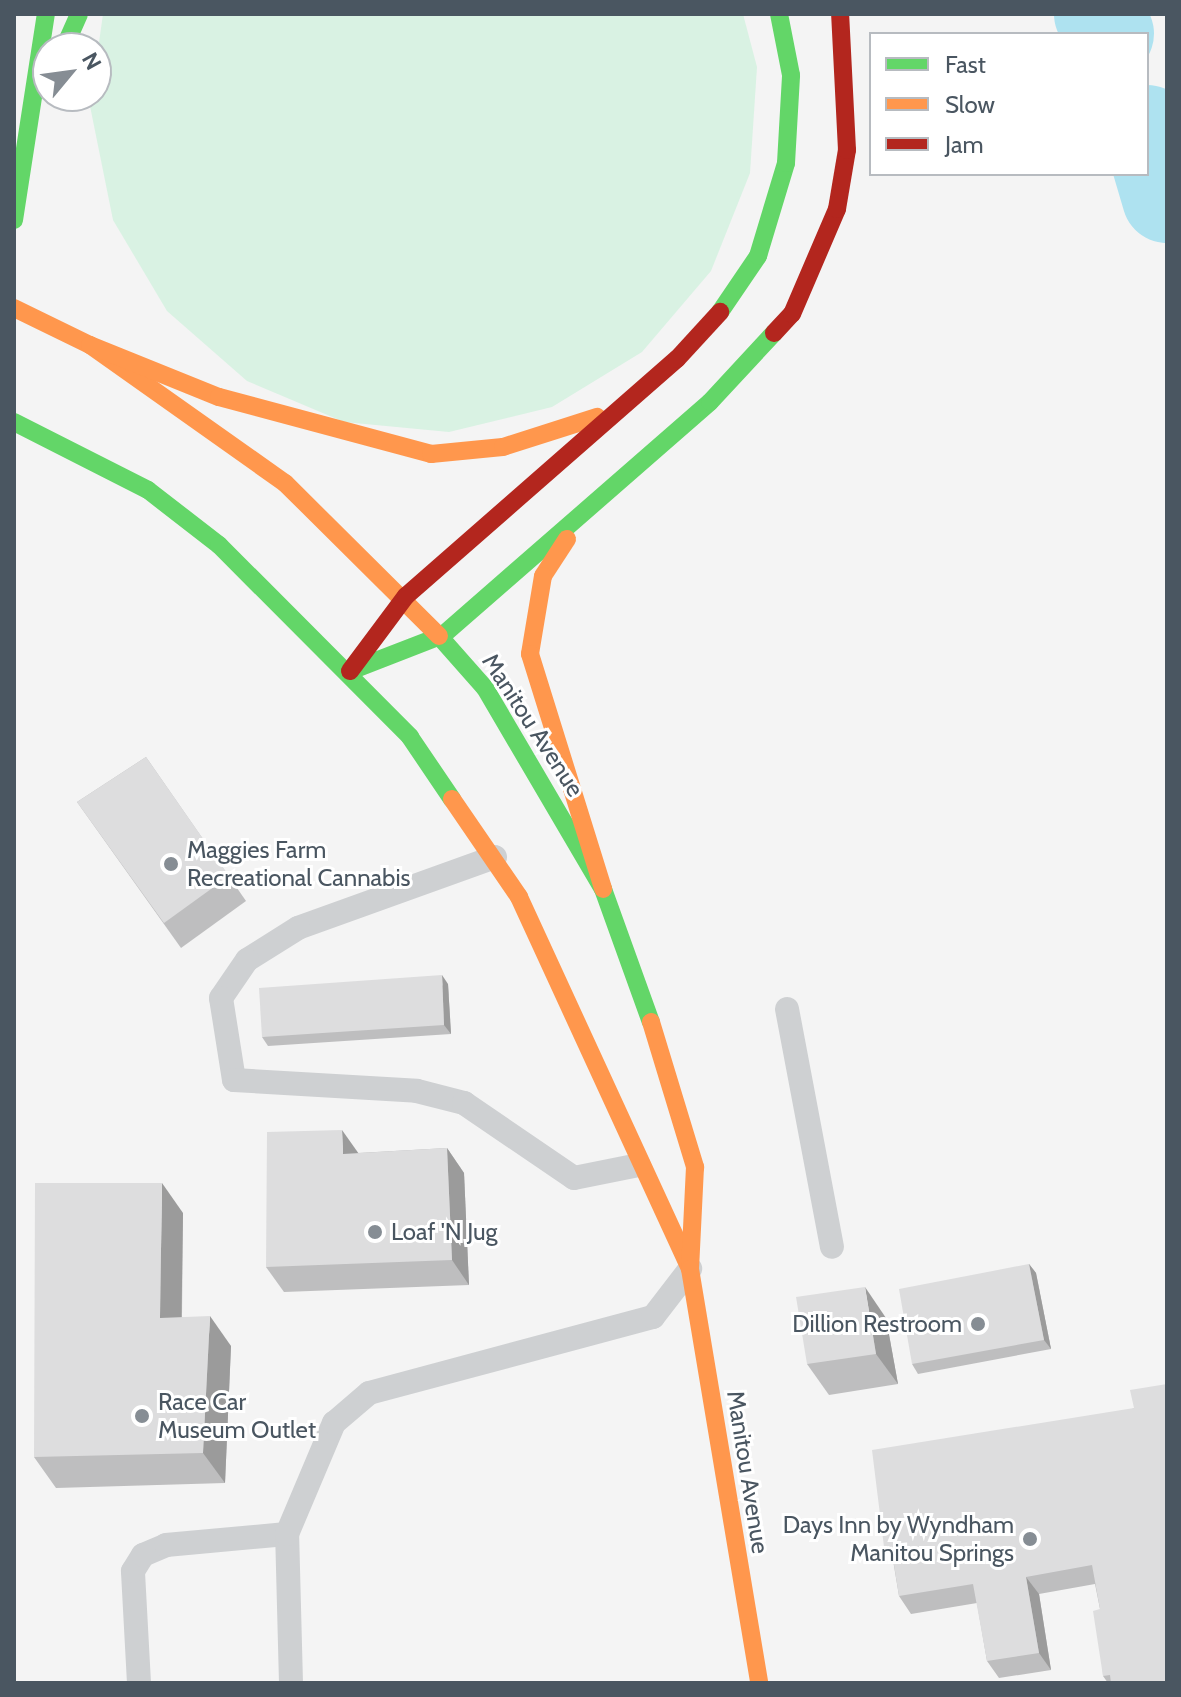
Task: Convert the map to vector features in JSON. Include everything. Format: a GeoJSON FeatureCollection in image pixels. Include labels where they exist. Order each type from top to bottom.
{"type":"FeatureCollection","features":[{"type":"Feature","properties":{"kind":"main road"},"geometry":{"type":"LineString","coordinates":[[14,220],[46,14]]}},
{"type":"Feature","properties":{"kind":"main road"},"geometry":{"type":"LineString","coordinates":[[350,671],[406,596],[611,413],[677,359],[758,256],[776,208],[791,122],[779,14]]}},
{"type":"Feature","properties":{"kind":"main road"},"geometry":{"type":"LineString","coordinates":[[350,671],[443,635],[758,357],[818,264],[847,150],[840,14]]}},
{"type":"Feature","properties":{"kind":"main road"},"geometry":{"type":"LineString","coordinates":[[26,146],[39,112]]}},
{"type":"Feature","properties":{"kind":"main road","name":"Manitou Avenue"},"geometry":{"type":"LineString","coordinates":[[14,308],[90,345],[285,483],[406,596],[443,635],[485,688],[603,889],[672,1080],[695,1167],[690,1269],[759,1683]]}},
{"type":"Feature","properties":{"kind":"main road"},"geometry":{"type":"LineString","coordinates":[[90,345],[219,397],[431,454],[503,447],[611,413]]}},
{"type":"Feature","properties":{"kind":"main road","name":"Manitou Avenue"},"geometry":{"type":"LineString","coordinates":[[14,422],[148,490],[285,604],[410,737],[495,857],[564,984],[639,1165],[690,1269]]}},
{"type":"Feature","properties":{"kind":"main road"},"geometry":{"type":"LineString","coordinates":[[587,510],[543,576],[529,635],[540,694],[603,889]]}},
{"type":"Feature","properties":{"kind":"lane"},"geometry":{"type":"LineString","coordinates":[[495,857],[298,928],[247,960],[221,998],[234,1080],[417,1091],[464,1103],[574,1178],[639,1165]]}},
{"type":"Feature","properties":{"kind":"lane"},"geometry":{"type":"LineString","coordinates":[[787,1009],[832,1247]]}},
{"type":"Feature","properties":{"kind":"lane"},"geometry":{"type":"LineString","coordinates":[[291,1683],[287,1534],[334,1423],[369,1393],[653,1317],[690,1269]]}},
{"type":"Feature","properties":{"kind":"lane"},"geometry":{"type":"LineString","coordinates":[[139,1683],[133,1571],[143,1555],[166,1545],[287,1534]]}},
{"type":"Feature","properties":{"kind":"green space"},"geometry":{"type":"Polygon","coordinates":[[[103,14],[743,14],[757,67],[750,173],[711,271],[642,352],[552,407],[449,432],[344,422],[247,381],[167,311],[113,220],[91,112],[112,112],[112,32],[100,32],[103,14]]]}},
{"type":"Feature","properties":{"kind":"building","name":"Maggies Farm Recreational Cannabis"},"geometry":{"type":"Polygon","coordinates":[[[146,757],[229,876],[164,923],[77,802],[146,757]]]}},
{"type":"Feature","properties":{"kind":"building"},"geometry":{"type":"Polygon","coordinates":[[[442,975],[444,1025],[262,1037],[259,988],[442,975]]]}},
{"type":"Feature","properties":{"kind":"building","name":"Loaf 'N Jug"},"geometry":{"type":"Polygon","coordinates":[[[342,1130],[343,1154],[447,1148],[452,1260],[266,1267],[267,1132],[342,1130]]]}},
{"type":"Feature","properties":{"kind":"building","name":"Race Car Museum Outlet"},"geometry":{"type":"Polygon","coordinates":[[[35,1183],[162,1183],[160,1318],[210,1316],[203,1453],[34,1457],[35,1183]]]}},
{"type":"Feature","properties":{"kind":"building","name":"Dillion Restroom"},"geometry":{"type":"Polygon","coordinates":[[[1029,1264],[1044,1340],[912,1364],[899,1289],[1029,1264]]]}},
{"type":"Feature","properties":{"kind":"building"},"geometry":{"type":"Polygon","coordinates":[[[865,1287],[876,1354],[807,1364],[796,1297],[865,1287]]]}},
{"type":"Feature","properties":{"kind":"building","name":"Days Inn by Wyndham Manitou Springs"},"geometry":{"type":"Polygon","coordinates":[[[1167,1384],[1167,1683],[1111,1683],[1110,1675],[1103,1676],[1093,1611],[1100,1609],[1092,1565],[1026,1577],[1039,1653],[987,1661],[973,1584],[899,1596],[891,1546],[884,1547],[872,1450],[1134,1408],[1130,1390],[1167,1384]]]}},
{"type":"Feature","properties":{"kind":"waterway"},"geometry":{"type":"LineString","coordinates":[[1099,14],[1108,32]]}},
{"type":"Feature","properties":{"kind":"waterway"},"geometry":{"type":"LineString","coordinates":[[1149,137],[1167,198]]}},
{"type":"Feature","properties":{"kind":"traffic: fast"},"geometry":{"type":"LineString","coordinates":[[14,220],[46,14]]}},
{"type":"Feature","properties":{"kind":"traffic: fast"},"geometry":{"type":"LineString","coordinates":[[71,32],[79,14]]}},
{"type":"Feature","properties":{"kind":"traffic: fast"},"geometry":{"type":"LineString","coordinates":[[720,312],[758,256],[786,163],[791,75],[779,14]]}},
{"type":"Feature","properties":{"kind":"traffic: fast"},"geometry":{"type":"LineString","coordinates":[[350,671],[443,635],[710,402],[774,333]]}},
{"type":"Feature","properties":{"kind":"traffic: fast"},"geometry":{"type":"LineString","coordinates":[[14,422],[148,490],[219,545],[410,737],[452,799]]}},
{"type":"Feature","properties":{"kind":"traffic: fast"},"geometry":{"type":"LineString","coordinates":[[439,636],[485,688],[603,889],[651,1022]]}},
{"type":"Feature","properties":{"kind":"traffic: slow"},"geometry":{"type":"LineString","coordinates":[[14,308],[90,345],[285,483],[439,636]]}},
{"type":"Feature","properties":{"kind":"traffic: slow"},"geometry":{"type":"LineString","coordinates":[[90,345],[219,397],[431,454],[503,447],[597,417]]}},
{"type":"Feature","properties":{"kind":"traffic: slow"},"geometry":{"type":"LineString","coordinates":[[567,539],[543,576],[530,654],[603,889]]}},
{"type":"Feature","properties":{"kind":"traffic: slow"},"geometry":{"type":"LineString","coordinates":[[452,799],[519,897],[689,1267]]}},
{"type":"Feature","properties":{"kind":"traffic: slow"},"geometry":{"type":"LineString","coordinates":[[651,1022],[695,1167],[690,1269],[759,1683]]}},
{"type":"Feature","properties":{"kind":"traffic: jam"},"geometry":{"type":"LineString","coordinates":[[774,333],[792,314],[837,209],[847,150],[840,14]]}},
{"type":"Feature","properties":{"kind":"traffic: jam"},"geometry":{"type":"LineString","coordinates":[[350,671],[406,596],[677,359],[720,312]]}},
{"type":"Feature","properties":{"kind":"place","name":"Maggies Farm Recreational Cannabis"},"geometry":{"type":"Point","coordinates":[171,864]}},
{"type":"Feature","properties":{"kind":"place","name":"Loaf 'N Jug"},"geometry":{"type":"Point","coordinates":[375,1232]}},
{"type":"Feature","properties":{"kind":"place","name":"Dillion Restroom"},"geometry":{"type":"Point","coordinates":[978,1324]}},
{"type":"Feature","properties":{"kind":"place","name":"Race Car Museum Outlet"},"geometry":{"type":"Point","coordinates":[142,1416]}},
{"type":"Feature","properties":{"kind":"place","name":"Days Inn by Wyndham Manitou Springs"},"geometry":{"type":"Point","coordinates":[1030,1539]}}]}
